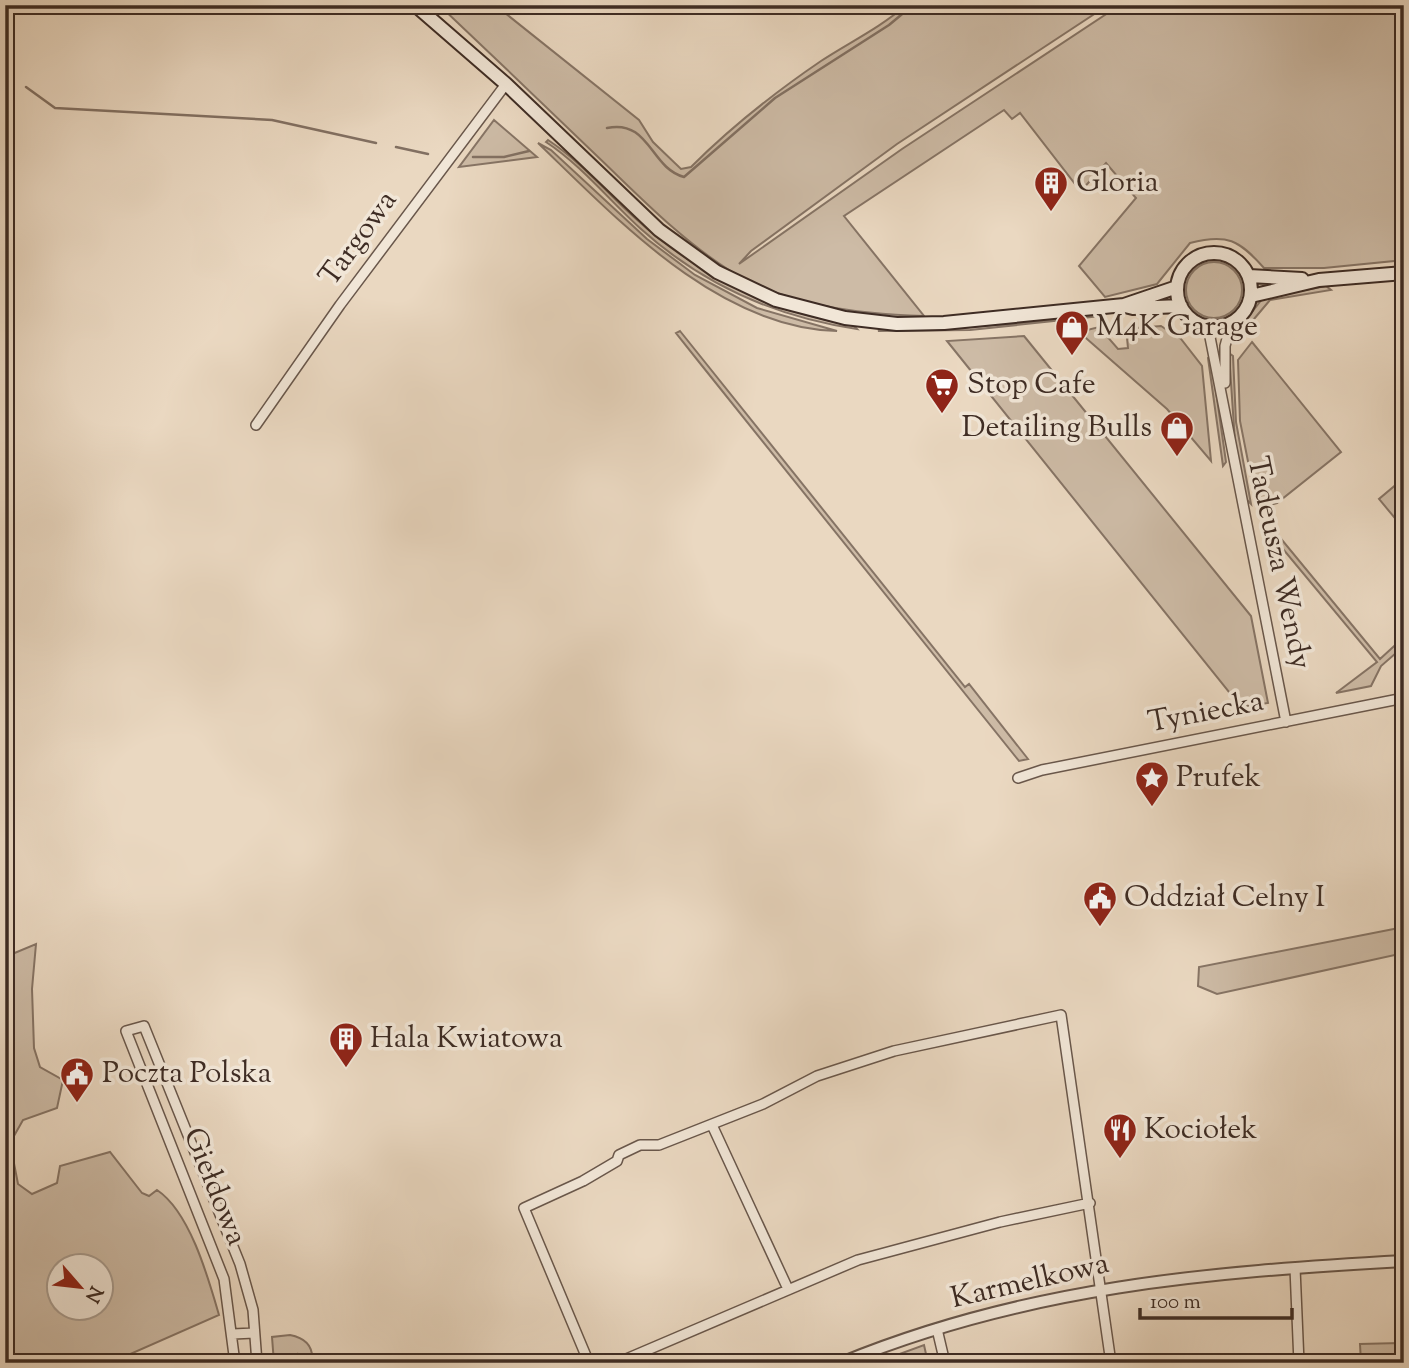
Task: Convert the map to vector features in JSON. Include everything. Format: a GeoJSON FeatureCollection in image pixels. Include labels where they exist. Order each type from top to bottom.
{"type":"FeatureCollection","features":[{"type":"Feature","properties":{"kind":"main road"},"geometry":{"type":"LineString","coordinates":[[415,5],[506,84],[631,206],[678,246],[731,279],[776,300],[845,318],[897,324],[944,323],[1124,306],[1177,287]]}},
{"type":"Feature","properties":{"kind":"main road"},"geometry":{"type":"LineString","coordinates":[[1209,254],[1223,254],[1236,260],[1249,276],[1251,296],[1244,312],[1231,324],[1208,327],[1195,322],[1181,306],[1177,287],[1181,274],[1190,262],[1209,254]]}},
{"type":"Feature","properties":{"kind":"main road"},"geometry":{"type":"LineString","coordinates":[[1251,296],[1319,281],[1404,273]]}},
{"type":"Feature","properties":{"kind":"main road"},"geometry":{"type":"LineString","coordinates":[[1249,276],[1319,281]]}},
{"type":"Feature","properties":{"kind":"main road"},"geometry":{"type":"LineString","coordinates":[[1124,306],[1181,306]]}},
{"type":"Feature","properties":{"kind":"street","name":"Targowa"},"geometry":{"type":"LineString","coordinates":[[256,425],[506,84]]}},
{"type":"Feature","properties":{"kind":"street","name":"Tadeusza Wendy"},"geometry":{"type":"LineString","coordinates":[[1225,413],[1225,346],[1231,324]]}},
{"type":"Feature","properties":{"kind":"street","name":"Tadeusza Wendy"},"geometry":{"type":"LineString","coordinates":[[1208,327],[1232,461],[1286,722]]}},
{"type":"Feature","properties":{"kind":"street","name":"Tyniecka"},"geometry":{"type":"LineString","coordinates":[[1018,778],[1042,770],[1404,698]]}},
{"type":"Feature","properties":{"kind":"street"},"geometry":{"type":"LineString","coordinates":[[589,1363],[524,1208],[583,1181],[640,1145],[659,1145],[712,1125],[763,1104],[817,1076],[894,1051],[1062,1015],[1111,1363]]}},
{"type":"Feature","properties":{"kind":"street","name":"Giełdowa"},"geometry":{"type":"LineString","coordinates":[[235,1363],[224,1279],[127,1031],[144,1026],[240,1264],[250,1297],[257,1363]]}},
{"type":"Feature","properties":{"kind":"street"},"geometry":{"type":"LineString","coordinates":[[712,1125],[788,1289]]}},
{"type":"Feature","properties":{"kind":"street"},"geometry":{"type":"LineString","coordinates":[[170,1142],[187,1134]]}},
{"type":"Feature","properties":{"kind":"street"},"geometry":{"type":"LineString","coordinates":[[186,1180],[203,1172]]}},
{"type":"Feature","properties":{"kind":"street"},"geometry":{"type":"LineString","coordinates":[[617,1363],[858,1260],[915,1243],[1090,1203]]}},
{"type":"Feature","properties":{"kind":"street","name":"Karmelkowa"},"geometry":{"type":"LineString","coordinates":[[841,1363],[936,1329],[1017,1306],[1100,1288],[1211,1274],[1404,1261]]}},
{"type":"Feature","properties":{"kind":"street"},"geometry":{"type":"LineString","coordinates":[[1295,1268],[1300,1363]]}},
{"type":"Feature","properties":{"kind":"street"},"geometry":{"type":"LineString","coordinates":[[936,1329],[945,1363]]}},
{"type":"Feature","properties":{"kind":"street"},"geometry":{"type":"LineString","coordinates":[[233,1334],[254,1333]]}},
{"type":"Feature","properties":{"kind":"shaded area"},"geometry":{"type":"Polygon","coordinates":[[[439,5],[495,5],[639,120],[653,142],[681,169],[691,167],[737,124],[786,85],[886,21],[906,5],[1108,5],[897,144],[751,251],[739,264],[902,149],[1120,5],[1353,5],[1371,8],[1404,5],[1404,260],[1324,268],[1264,268],[1232,241],[1203,240],[1190,243],[1157,284],[1105,297],[1079,266],[1136,198],[1106,163],[1081,191],[1020,113],[1012,119],[1004,110],[844,216],[924,316],[849,310],[799,300],[751,282],[693,245],[439,5]]]}},
{"type":"Feature","properties":{"kind":"shaded area"},"geometry":{"type":"Polygon","coordinates":[[[494,120],[537,157],[459,167],[494,120]]]}},
{"type":"Feature","properties":{"kind":"shaded area"},"geometry":{"type":"Polygon","coordinates":[[[548,140],[582,167],[659,238],[710,273],[764,300],[793,311],[853,325],[857,329],[827,324],[769,307],[715,282],[664,249],[583,172],[546,142],[548,140]]]}},
{"type":"Feature","properties":{"kind":"shaded area"},"geometry":{"type":"Polygon","coordinates":[[[538,143],[551,150],[647,239],[695,275],[757,308],[837,331],[793,325],[751,311],[711,290],[636,235],[538,143]]]}},
{"type":"Feature","properties":{"kind":"shaded area"},"geometry":{"type":"Polygon","coordinates":[[[1208,262],[1220,262],[1230,266],[1238,274],[1242,290],[1238,306],[1230,314],[1220,318],[1208,318],[1198,314],[1190,306],[1186,296],[1186,284],[1190,274],[1198,266],[1208,262]]]}},
{"type":"Feature","properties":{"kind":"shaded area"},"geometry":{"type":"Polygon","coordinates":[[[1326,286],[1331,290],[1270,300],[1238,338],[1230,340],[1263,298],[1326,286]]]}},
{"type":"Feature","properties":{"kind":"shaded area"},"geometry":{"type":"Polygon","coordinates":[[[1101,316],[970,330],[878,331],[959,328],[1101,316]]]}},
{"type":"Feature","properties":{"kind":"shaded area"},"geometry":{"type":"Polygon","coordinates":[[[1161,326],[1181,339],[1202,366],[1211,461],[1167,409],[1079,332],[1099,327],[1118,349],[1128,348],[1127,338],[1136,328],[1161,326]]]}},
{"type":"Feature","properties":{"kind":"shaded area"},"geometry":{"type":"Polygon","coordinates":[[[680,331],[965,687],[969,684],[1028,759],[1019,761],[676,333],[680,331]]]}},
{"type":"Feature","properties":{"kind":"shaded area"},"geometry":{"type":"Polygon","coordinates":[[[1024,336],[1251,616],[1268,703],[1241,707],[947,341],[1024,336]]]}},
{"type":"Feature","properties":{"kind":"shaded area"},"geometry":{"type":"Polygon","coordinates":[[[1252,342],[1341,452],[1277,503],[1270,505],[1255,497],[1240,421],[1238,360],[1252,342]]]}},
{"type":"Feature","properties":{"kind":"shaded area"},"geometry":{"type":"Polygon","coordinates":[[[1229,353],[1233,356],[1236,422],[1251,504],[1246,499],[1235,442],[1229,353]]]}},
{"type":"Feature","properties":{"kind":"shaded area"},"geometry":{"type":"Polygon","coordinates":[[[1211,356],[1226,462],[1223,466],[1208,358],[1211,356]]]}},
{"type":"Feature","properties":{"kind":"shaded area"},"geometry":{"type":"Polygon","coordinates":[[[1404,478],[1404,529],[1379,499],[1404,478]]]}},
{"type":"Feature","properties":{"kind":"shaded area"},"geometry":{"type":"Polygon","coordinates":[[[1268,523],[1380,659],[1404,637],[1404,646],[1381,666],[1371,686],[1336,693],[1377,662],[1263,525],[1268,523]]]}},
{"type":"Feature","properties":{"kind":"shaded area"},"geometry":{"type":"Polygon","coordinates":[[[1404,927],[1404,953],[1217,994],[1198,986],[1199,967],[1404,927]]]}},
{"type":"Feature","properties":{"kind":"shaded area"},"geometry":{"type":"Polygon","coordinates":[[[36,944],[32,989],[34,1048],[40,1067],[63,1080],[57,1108],[23,1120],[10,1143],[18,1184],[32,1194],[57,1183],[60,1166],[110,1152],[142,1193],[149,1196],[157,1190],[179,1213],[196,1246],[219,1315],[110,1363],[5,1363],[5,957],[36,944]]]}},
{"type":"Feature","properties":{"kind":"shaded area"},"geometry":{"type":"Polygon","coordinates":[[[290,1335],[308,1344],[312,1352],[312,1363],[298,1354],[296,1358],[303,1363],[274,1363],[272,1337],[290,1335]]]}},
{"type":"Feature","properties":{"kind":"shaded area"},"geometry":{"type":"Polygon","coordinates":[[[1400,1343],[1400,1363],[1361,1363],[1360,1344],[1400,1343]]]}},
{"type":"Feature","properties":{"kind":"shaded area"},"geometry":{"type":"Polygon","coordinates":[[[924,1345],[928,1363],[875,1363],[924,1345]]]}},
{"type":"Feature","properties":{"kind":"waterway"},"geometry":{"type":"LineString","coordinates":[[607,128],[621,127],[632,131],[641,137],[673,172],[684,177],[775,98],[889,25],[913,5]]}},
{"type":"Feature","properties":{"kind":"waterway"},"geometry":{"type":"LineString","coordinates":[[5,67],[12,74]]}},
{"type":"Feature","properties":{"kind":"waterway"},"geometry":{"type":"LineString","coordinates":[[26,87],[55,108],[272,120],[376,143]]}},
{"type":"Feature","properties":{"kind":"waterway"},"geometry":{"type":"LineString","coordinates":[[396,147],[428,154]]}},
{"type":"Feature","properties":{"kind":"waterway"},"geometry":{"type":"LineString","coordinates":[[473,157],[504,157],[529,151]]}},
{"type":"Feature","properties":{"kind":"place","name":"Gloria"},"geometry":{"type":"Point","coordinates":[1051,213]}},
{"type":"Feature","properties":{"kind":"place","name":"M4K Garage"},"geometry":{"type":"Point","coordinates":[1072,357]}},
{"type":"Feature","properties":{"kind":"place","name":"Stop Cafe"},"geometry":{"type":"Point","coordinates":[942,415]}},
{"type":"Feature","properties":{"kind":"place","name":"Detailing Bulls"},"geometry":{"type":"Point","coordinates":[1177,458]}},
{"type":"Feature","properties":{"kind":"place","name":"Prufek"},"geometry":{"type":"Point","coordinates":[1152,808]}},
{"type":"Feature","properties":{"kind":"place","name":"Oddział Celny I"},"geometry":{"type":"Point","coordinates":[1100,928]}},
{"type":"Feature","properties":{"kind":"place","name":"Hala Kwiatowa"},"geometry":{"type":"Point","coordinates":[346,1069]}},
{"type":"Feature","properties":{"kind":"place","name":"Poczta Polska"},"geometry":{"type":"Point","coordinates":[77,1104]}},
{"type":"Feature","properties":{"kind":"place","name":"Kociołek"},"geometry":{"type":"Point","coordinates":[1120,1160]}}]}
